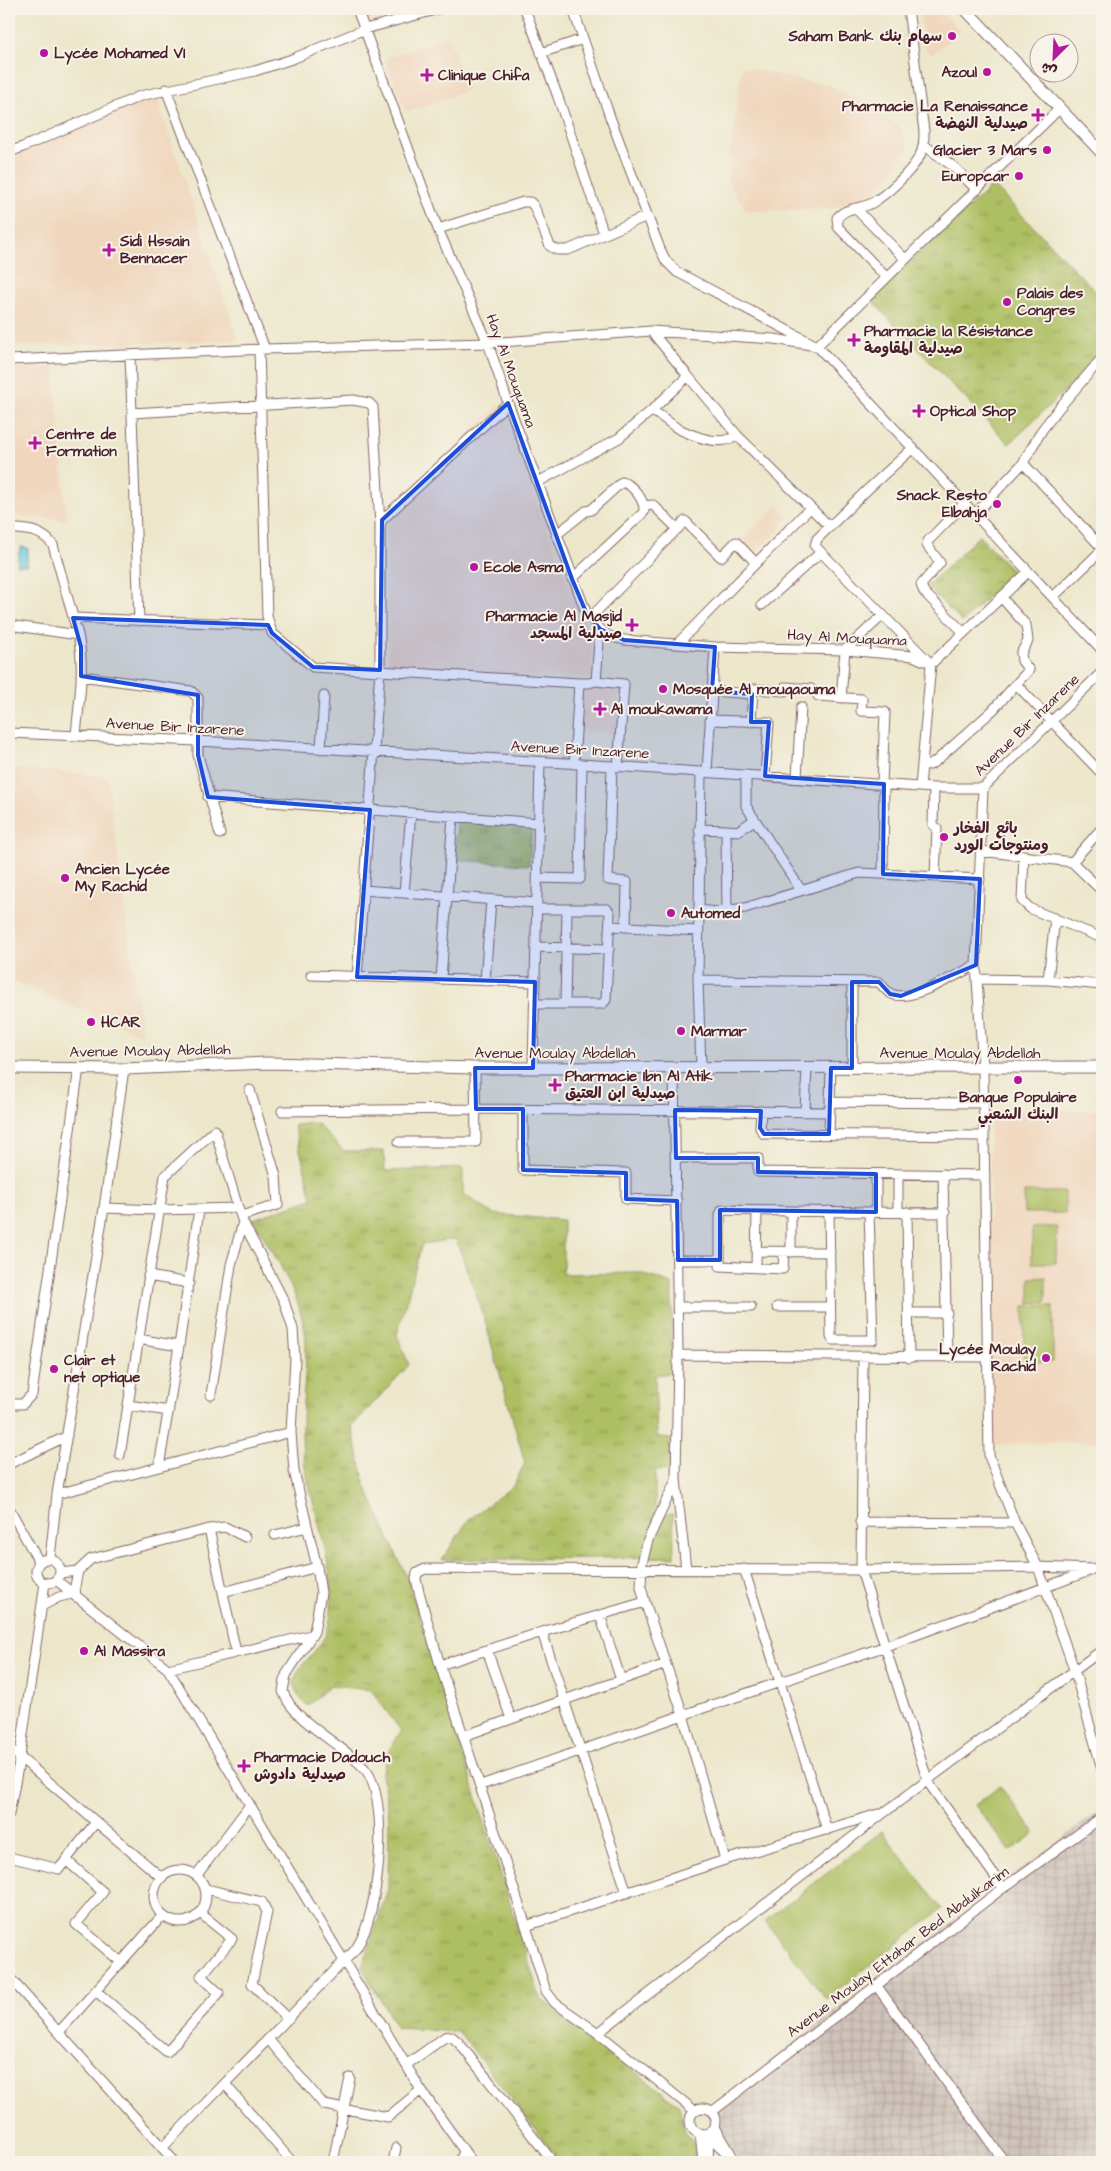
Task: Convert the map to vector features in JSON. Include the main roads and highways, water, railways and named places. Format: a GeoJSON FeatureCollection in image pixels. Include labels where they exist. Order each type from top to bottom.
{"type":"FeatureCollection","features":[{"type":"Feature","properties":{"kind":"main road"},"geometry":{"type":"LineString","coordinates":[[965,9],[1102,153]]}},
{"type":"Feature","properties":{"kind":"main road","name":"Avenue Moulay Abdellah"},"geometry":{"type":"LineString","coordinates":[[9,1068],[124,1068],[268,1063],[475,1068],[1102,1067]]}},
{"type":"Feature","properties":{"kind":"water"},"geometry":{"type":"Polygon","coordinates":[[[20,547],[28,548],[27,565],[17,565],[20,547]]]}},
{"type":"Feature","properties":{"kind":"place","name":"Saham Bank سهام بنك"},"geometry":{"type":"Point","coordinates":[952,36]}},
{"type":"Feature","properties":{"kind":"place","name":"Lycée Mohamed VI"},"geometry":{"type":"Point","coordinates":[44,53]}},
{"type":"Feature","properties":{"kind":"place","name":"Azoul"},"geometry":{"type":"Point","coordinates":[987,72]}},
{"type":"Feature","properties":{"kind":"place","name":"Clinique Chifa"},"geometry":{"type":"Point","coordinates":[427,75]}},
{"type":"Feature","properties":{"kind":"place","name":"Pharmacie La Renaissance صيدلية النهضة"},"geometry":{"type":"Point","coordinates":[1038,115]}},
{"type":"Feature","properties":{"kind":"place","name":"Glacier 3 Mars"},"geometry":{"type":"Point","coordinates":[1047,150]}},
{"type":"Feature","properties":{"kind":"place","name":"Europcar"},"geometry":{"type":"Point","coordinates":[1019,176]}},
{"type":"Feature","properties":{"kind":"place","name":"Sidi Hssain Bennacer"},"geometry":{"type":"Point","coordinates":[109,250]}},
{"type":"Feature","properties":{"kind":"place","name":"Palais des Congres"},"geometry":{"type":"Point","coordinates":[1007,302]}},
{"type":"Feature","properties":{"kind":"place","name":"Pharmacie la Résistance صيدلية المقاومة"},"geometry":{"type":"Point","coordinates":[854,340]}},
{"type":"Feature","properties":{"kind":"place","name":"Optical Shop"},"geometry":{"type":"Point","coordinates":[919,411]}},
{"type":"Feature","properties":{"kind":"place","name":"Centre de Formation"},"geometry":{"type":"Point","coordinates":[35,443]}},
{"type":"Feature","properties":{"kind":"place","name":"Snack Resto Elbahja"},"geometry":{"type":"Point","coordinates":[997,504]}},
{"type":"Feature","properties":{"kind":"place","name":"Ecole Asma"},"geometry":{"type":"Point","coordinates":[474,567]}},
{"type":"Feature","properties":{"kind":"place","name":"Pharmacie Al Masjid صيدلية المسجد"},"geometry":{"type":"Point","coordinates":[632,625]}},
{"type":"Feature","properties":{"kind":"place","name":"Mosquée Al mouqaouma"},"geometry":{"type":"Point","coordinates":[663,689]}},
{"type":"Feature","properties":{"kind":"place","name":"Al moukawama"},"geometry":{"type":"Point","coordinates":[600,709]}},
{"type":"Feature","properties":{"kind":"place","name":"بائع الفخار ومنتوجات الورد"},"geometry":{"type":"Point","coordinates":[944,837]}},
{"type":"Feature","properties":{"kind":"place","name":"Ancien Lycée My Rachid"},"geometry":{"type":"Point","coordinates":[65,878]}},
{"type":"Feature","properties":{"kind":"place","name":"Automed"},"geometry":{"type":"Point","coordinates":[671,913]}},
{"type":"Feature","properties":{"kind":"place","name":"HCAR"},"geometry":{"type":"Point","coordinates":[91,1022]}},
{"type":"Feature","properties":{"kind":"place","name":"Marmar"},"geometry":{"type":"Point","coordinates":[681,1031]}},
{"type":"Feature","properties":{"kind":"place","name":"Banque Populaire البنك الشعبي"},"geometry":{"type":"Point","coordinates":[1018,1080]}},
{"type":"Feature","properties":{"kind":"place","name":"Pharmacie Ibn Al Atik صيدلية ابن العتيق"},"geometry":{"type":"Point","coordinates":[555,1085]}},
{"type":"Feature","properties":{"kind":"place","name":"Lycée Moulay Rachid"},"geometry":{"type":"Point","coordinates":[1046,1358]}},
{"type":"Feature","properties":{"kind":"place","name":"Clair et net optique"},"geometry":{"type":"Point","coordinates":[54,1369]}},
{"type":"Feature","properties":{"kind":"place","name":"Al Massira"},"geometry":{"type":"Point","coordinates":[84,1651]}},
{"type":"Feature","properties":{"kind":"place","name":"Pharmacie Dadouch صيدلية دادوش"},"geometry":{"type":"Point","coordinates":[244,1766]}}]}
